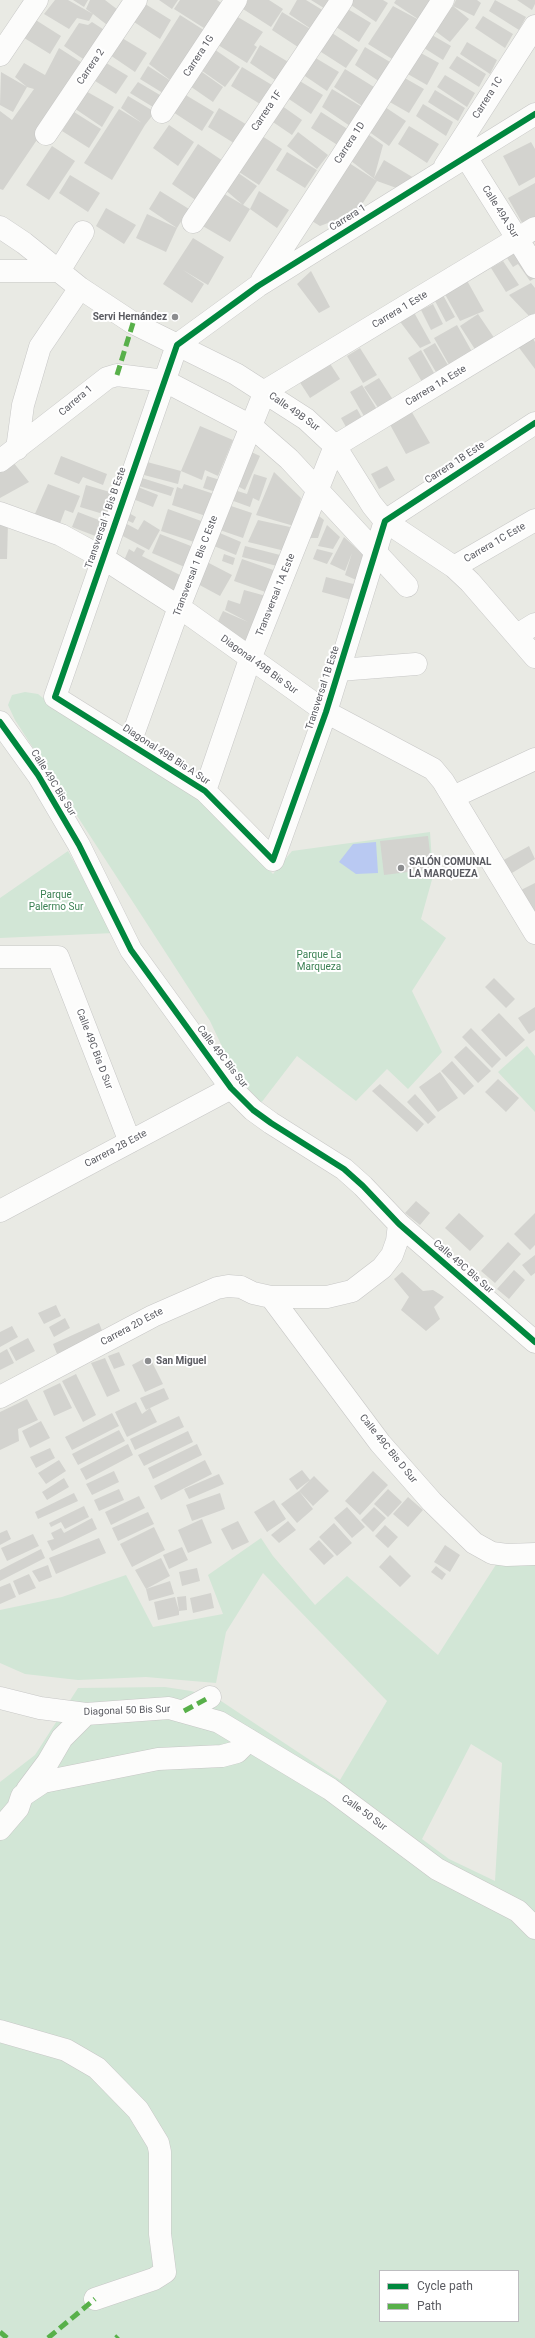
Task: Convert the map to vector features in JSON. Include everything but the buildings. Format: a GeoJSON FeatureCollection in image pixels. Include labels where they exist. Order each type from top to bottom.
{"type":"FeatureCollection","features":[{"type":"Feature","properties":{"kind":"street"},"geometry":{"type":"LineString","coordinates":[[0,55],[37,0]]}},
{"type":"Feature","properties":{"kind":"street","name":"Carrera 2"},"geometry":{"type":"LineString","coordinates":[[46,134],[136,0]]}},
{"type":"Feature","properties":{"kind":"street","name":"Carrera 1G"},"geometry":{"type":"LineString","coordinates":[[162,112],[236,0]]}},
{"type":"Feature","properties":{"kind":"street","name":"Carrera 1F"},"geometry":{"type":"LineString","coordinates":[[192,222],[342,0]]}},
{"type":"Feature","properties":{"kind":"street","name":"Carrera 1D"},"geometry":{"type":"LineString","coordinates":[[258,286],[443,0]]}},
{"type":"Feature","properties":{"kind":"street","name":"Carrera 1C"},"geometry":{"type":"LineString","coordinates":[[442,171],[535,26]]}},
{"type":"Feature","properties":{"kind":"street","name":"Carrera 1"},"geometry":{"type":"LineString","coordinates":[[177,345],[258,286],[535,114]]}},
{"type":"Feature","properties":{"kind":"street","name":"Calle 49A Sur"},"geometry":{"type":"LineString","coordinates":[[466,157],[526,234],[535,267]]}},
{"type":"Feature","properties":{"kind":"street","name":"Calle 49B Sur"},"geometry":{"type":"LineString","coordinates":[[0,227],[24,243],[80,288],[132,323],[198,354],[265,391],[306,419],[335,446],[372,505],[385,521],[454,567],[526,629],[535,657]]}},
{"type":"Feature","properties":{"kind":"street"},"geometry":{"type":"LineString","coordinates":[[0,271],[59,271],[83,232]]}},
{"type":"Feature","properties":{"kind":"street","name":"Carrera 1 Este"},"geometry":{"type":"LineString","coordinates":[[265,391],[526,234]]}},
{"type":"Feature","properties":{"kind":"street"},"geometry":{"type":"LineString","coordinates":[[8,455],[40,347],[80,288]]}},
{"type":"Feature","properties":{"kind":"street","name":"Carrera 1A Este"},"geometry":{"type":"LineString","coordinates":[[335,446],[535,325]]}},
{"type":"Feature","properties":{"kind":"street","name":"Transversal 1 Bis B Este"},"geometry":{"type":"LineString","coordinates":[[55,698],[177,345]]}},
{"type":"Feature","properties":{"kind":"street","name":"Carrera 1"},"geometry":{"type":"LineString","coordinates":[[8,455],[65,412],[95,385],[107,378],[117,375],[165,381]]}},
{"type":"Feature","properties":{"kind":"street"},"geometry":{"type":"LineString","coordinates":[[165,381],[251,426],[289,459],[407,586]]}},
{"type":"Feature","properties":{"kind":"street","name":"Transversal 1 Bis C Este"},"geometry":{"type":"LineString","coordinates":[[130,743],[179,607],[265,391]]}},
{"type":"Feature","properties":{"kind":"street","name":"Carrera 1B Este"},"geometry":{"type":"LineString","coordinates":[[385,521],[535,423]]}},
{"type":"Feature","properties":{"kind":"street","name":"Transversal 1A Este"},"geometry":{"type":"LineString","coordinates":[[205,791],[250,659],[335,446]]}},
{"type":"Feature","properties":{"kind":"street","name":"Diagonal 49B Bis Sur"},"geometry":{"type":"LineString","coordinates":[[0,513],[61,535],[103,558],[179,607],[326,712],[425,763],[444,781],[535,933]]}},
{"type":"Feature","properties":{"kind":"street","name":"Carrera 1C Este"},"geometry":{"type":"LineString","coordinates":[[454,567],[535,520]]}},
{"type":"Feature","properties":{"kind":"street","name":"Transversal 1B Este"},"geometry":{"type":"LineString","coordinates":[[273,860],[326,712],[385,521]]}},
{"type":"Feature","properties":{"kind":"street"},"geometry":{"type":"LineString","coordinates":[[339,670],[416,664]]}},
{"type":"Feature","properties":{"kind":"street","name":"Diagonal 49B Bis A Sur"},"geometry":{"type":"LineString","coordinates":[[55,698],[130,743],[205,791],[273,860]]}},
{"type":"Feature","properties":{"kind":"street","name":"Calle 49C Bis Sur"},"geometry":{"type":"LineString","coordinates":[[0,722],[38,775],[79,845],[131,950],[232,1088],[253,1110],[344,1169],[363,1186],[399,1224],[535,1342]]}},
{"type":"Feature","properties":{"kind":"street"},"geometry":{"type":"LineString","coordinates":[[453,797],[535,759]]}},
{"type":"Feature","properties":{"kind":"street","name":"Calle 49C Bis D Sur"},"geometry":{"type":"LineString","coordinates":[[0,957],[58,957],[130,1142]]}},
{"type":"Feature","properties":{"kind":"street","name":"Carrera 2B Este"},"geometry":{"type":"LineString","coordinates":[[0,1211],[232,1088]]}},
{"type":"Feature","properties":{"kind":"street","name":"Carrera 2D Este"},"geometry":{"type":"LineString","coordinates":[[0,1397],[153,1316],[217,1288],[228,1286],[241,1287],[253,1293],[271,1298],[327,1297],[352,1291],[382,1268],[397,1241],[399,1224]]}},
{"type":"Feature","properties":{"kind":"street","name":"Calle 49C Bis D Sur"},"geometry":{"type":"LineString","coordinates":[[271,1298],[380,1443],[432,1502],[474,1543],[492,1553],[507,1555],[535,1554]]}},
{"type":"Feature","properties":{"kind":"street"},"geometry":{"type":"LineString","coordinates":[[184,1711],[210,1697]]}},
{"type":"Feature","properties":{"kind":"street","name":"Diagonal 50 Bis Sur"},"geometry":{"type":"LineString","coordinates":[[0,1698],[40,1708],[86,1714],[136,1709],[169,1708],[184,1711]]}},
{"type":"Feature","properties":{"kind":"street","name":"Calle 50 Sur"},"geometry":{"type":"LineString","coordinates":[[184,1711],[219,1722],[330,1788],[437,1869],[518,1911],[535,1928]]}},
{"type":"Feature","properties":{"kind":"street"},"geometry":{"type":"LineString","coordinates":[[0,1829],[18,1808],[22,1796],[48,1762],[62,1738],[86,1714]]}},
{"type":"Feature","properties":{"kind":"street"},"geometry":{"type":"LineString","coordinates":[[22,1796],[43,1782],[158,1759],[222,1756],[237,1752],[249,1740]]}},
{"type":"Feature","properties":{"kind":"street"},"geometry":{"type":"LineString","coordinates":[[0,2030],[66,2050],[97,2068],[138,2110],[158,2143],[160,2152],[160,2234],[165,2272],[154,2279],[96,2299]]}},
{"type":"Feature","properties":{"kind":"green space","name":"Parque La Marqueza"},"geometry":{"type":"Polygon","coordinates":[[[25,692],[38,694],[62,713],[200,798],[273,874],[292,851],[430,832],[433,876],[421,919],[446,938],[412,991],[442,1052],[408,1089],[387,1069],[356,1101],[297,1056],[261,1103],[236,1076],[210,1021],[15,720],[8,705],[12,695],[25,692]]]}},
{"type":"Feature","properties":{"kind":"green space","name":"Parque Palermo Sur"},"geometry":{"type":"Polygon","coordinates":[[[68,851],[114,933],[0,938],[0,898],[68,851]]]}},
{"type":"Feature","properties":{"kind":"green space"},"geometry":{"type":"Polygon","coordinates":[[[527,1046],[535,1056],[535,1112],[498,1072],[527,1046]]]}},
{"type":"Feature","properties":{"kind":"green space"},"geometry":{"type":"Polygon","coordinates":[[[261,1538],[273,1556],[315,1605],[347,1576],[438,1655],[497,1563],[535,1563],[535,2338],[0,2338],[0,1782],[35,1755],[78,1688],[165,1687],[191,1691],[218,1699],[340,1780],[387,1701],[263,1573],[226,1632],[216,1683],[146,1677],[78,1680],[25,1674],[0,1663],[0,1610],[62,1597],[126,1575],[153,1627],[223,1614],[208,1575],[261,1538]],[[471,1744],[422,1839],[449,1859],[495,1881],[502,1763],[471,1744]]]}},
{"type":"Feature","properties":{"kind":"water"},"geometry":{"type":"Polygon","coordinates":[[[376,842],[378,873],[356,874],[339,862],[353,844],[376,842]]]}},
{"type":"Feature","properties":{"kind":"marked path"},"geometry":{"type":"LineString","coordinates":[[117,375],[133,323]]}},
{"type":"Feature","properties":{"kind":"marked path"},"geometry":{"type":"LineString","coordinates":[[184,1711],[210,1697]]}},
{"type":"Feature","properties":{"kind":"marked path"},"geometry":{"type":"LineString","coordinates":[[48,2338],[95,2299]]}},
{"type":"Feature","properties":{"kind":"marked path"},"geometry":{"type":"LineString","coordinates":[[0,2332],[7,2338]]}},
{"type":"Feature","properties":{"kind":"cycle path"},"geometry":{"type":"LineString","coordinates":[[535,114],[258,286],[177,345],[55,697],[205,791],[273,860],[326,712],[385,521],[535,423]]}},
{"type":"Feature","properties":{"kind":"cycle path"},"geometry":{"type":"LineString","coordinates":[[0,722],[38,775],[79,845],[131,950],[231,1088],[253,1110],[271,1123],[344,1169],[363,1186],[399,1224],[535,1342]]}},
{"type":"Feature","properties":{"kind":"place","name":"Servi Hernández"},"geometry":{"type":"Point","coordinates":[175,317]}},
{"type":"Feature","properties":{"kind":"place","name":"SALÓN COMUNAL LA MARQUEZA"},"geometry":{"type":"Point","coordinates":[401,868]}},
{"type":"Feature","properties":{"kind":"place","name":"San Miguel"},"geometry":{"type":"Point","coordinates":[148,1361]}}]}
